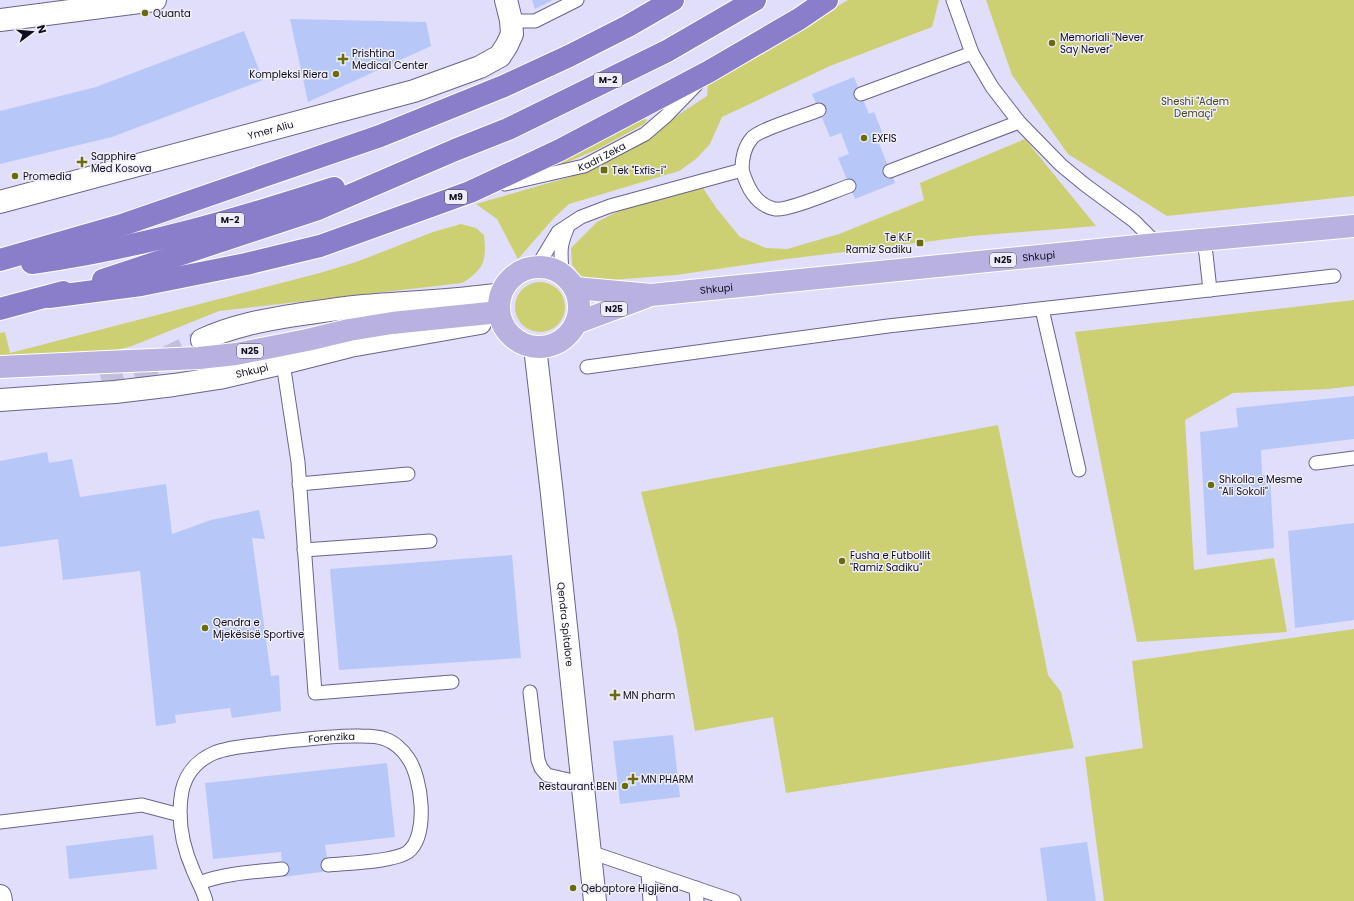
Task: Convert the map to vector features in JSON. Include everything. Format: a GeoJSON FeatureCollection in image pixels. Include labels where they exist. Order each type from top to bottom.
{"type":"FeatureCollection","features":[{"type":"Feature","properties":{"kind":"highway"},"geometry":{"type":"LineString","coordinates":[[0,260],[125,224],[380,136],[504,86],[561,60],[628,26],[673,0]]}},
{"type":"Feature","properties":{"kind":"highway","name":"M-2"},"geometry":{"type":"LineString","coordinates":[[0,309],[49,297],[318,209],[455,150],[508,129],[667,51],[755,0]]}},
{"type":"Feature","properties":{"kind":"highway","name":"M9"},"geometry":{"type":"LineString","coordinates":[[49,297],[141,285],[246,264],[320,246],[470,192],[560,150],[708,72],[799,19],[827,0]]}},
{"type":"Feature","properties":{"kind":"highway","name":"M-2"},"geometry":{"type":"LineString","coordinates":[[0,267],[101,252],[219,223],[314,195],[455,150]]}},
{"type":"Feature","properties":{"kind":"main road","name":"Shkupi"},"geometry":{"type":"LineString","coordinates":[[576,323],[651,295],[1157,244],[1354,226]]}},
{"type":"Feature","properties":{"kind":"main road","name":"Shkupi"},"geometry":{"type":"LineString","coordinates":[[0,367],[104,372],[236,354],[348,330],[499,308],[505,284],[513,276],[528,268],[537,267],[550,268],[568,281],[651,295]]}},
{"type":"Feature","properties":{"kind":"main road"},"geometry":{"type":"LineString","coordinates":[[499,308],[504,327],[514,340],[534,347],[545,347],[555,344],[564,339],[571,332],[576,323],[579,306],[578,296],[568,281]]}},
{"type":"Feature","properties":{"kind":"street"},"geometry":{"type":"LineString","coordinates":[[0,20],[155,0]]}},
{"type":"Feature","properties":{"kind":"street","name":"Ymer Aliu"},"geometry":{"type":"LineString","coordinates":[[0,202],[414,91],[480,67],[500,56],[507,46],[512,34],[509,10]]}},
{"type":"Feature","properties":{"kind":"street"},"geometry":{"type":"LineString","coordinates":[[202,340],[234,328],[265,320],[360,307],[474,298],[499,308]]}},
{"type":"Feature","properties":{"kind":"street","name":"Shkupi"},"geometry":{"type":"LineString","coordinates":[[0,400],[115,392],[219,378],[499,308]]}},
{"type":"Feature","properties":{"kind":"street","name":"Qendra Spitalore"},"geometry":{"type":"LineString","coordinates":[[534,347],[553,502],[595,901]]}},
{"type":"Feature","properties":{"kind":"street","name":"Shkupi"},"geometry":{"type":"LineString","coordinates":[[0,386],[62,385],[104,372]]}},
{"type":"Feature","properties":{"kind":"street"},"geometry":{"type":"LineString","coordinates":[[0,416],[40,398]]}},
{"type":"Feature","properties":{"kind":"street"},"geometry":{"type":"LineString","coordinates":[[0,896],[0,901]]}},
{"type":"Feature","properties":{"kind":"lane"},"geometry":{"type":"LineString","coordinates":[[509,10],[521,21],[535,21],[577,0]]}},
{"type":"Feature","properties":{"kind":"lane"},"geometry":{"type":"LineString","coordinates":[[953,0],[972,53],[992,87],[1019,122],[1061,164],[1084,184],[1134,221],[1157,244]]}},
{"type":"Feature","properties":{"kind":"lane"},"geometry":{"type":"LineString","coordinates":[[861,94],[972,53]]}},
{"type":"Feature","properties":{"kind":"lane"},"geometry":{"type":"LineString","coordinates":[[819,110],[764,130],[753,136],[745,147],[742,158],[742,170],[746,182],[752,194],[762,203],[775,209],[789,207],[849,186]]}},
{"type":"Feature","properties":{"kind":"lane"},"geometry":{"type":"LineString","coordinates":[[890,171],[1019,122]]}},
{"type":"Feature","properties":{"kind":"lane"},"geometry":{"type":"LineString","coordinates":[[537,267],[558,232],[587,215],[610,206],[742,170]]}},
{"type":"Feature","properties":{"kind":"lane"},"geometry":{"type":"LineString","coordinates":[[568,281],[560,250],[562,241],[570,224]]}},
{"type":"Feature","properties":{"kind":"lane"},"geometry":{"type":"LineString","coordinates":[[1203,240],[1210,290]]}},
{"type":"Feature","properties":{"kind":"lane"},"geometry":{"type":"LineString","coordinates":[[587,367],[888,326],[1334,276]]}},
{"type":"Feature","properties":{"kind":"lane"},"geometry":{"type":"LineString","coordinates":[[1042,309],[1079,470]]}},
{"type":"Feature","properties":{"kind":"lane"},"geometry":{"type":"LineString","coordinates":[[283,363],[291,413],[299,484],[315,694],[452,682]]}},
{"type":"Feature","properties":{"kind":"lane"},"geometry":{"type":"LineString","coordinates":[[1316,463],[1354,458]]}},
{"type":"Feature","properties":{"kind":"lane"},"geometry":{"type":"LineString","coordinates":[[299,484],[408,474]]}},
{"type":"Feature","properties":{"kind":"lane"},"geometry":{"type":"LineString","coordinates":[[304,550],[430,540]]}},
{"type":"Feature","properties":{"kind":"lane"},"geometry":{"type":"LineString","coordinates":[[530,692],[538,760],[541,768],[547,775],[582,783]]}},
{"type":"Feature","properties":{"kind":"lane","name":"Forenzika"},"geometry":{"type":"LineString","coordinates":[[206,901],[185,849],[180,830],[180,815],[182,789],[188,773],[197,764],[214,753],[231,748],[346,735],[385,739],[399,748],[408,758],[415,773],[419,791],[421,824],[419,836],[414,845],[407,852],[386,859],[328,865]]}},
{"type":"Feature","properties":{"kind":"lane"},"geometry":{"type":"LineString","coordinates":[[0,822],[142,805],[180,815]]}},
{"type":"Feature","properties":{"kind":"lane"},"geometry":{"type":"LineString","coordinates":[[590,852],[648,872],[697,895],[734,901]]}},
{"type":"Feature","properties":{"kind":"lane"},"geometry":{"type":"LineString","coordinates":[[199,883],[212,878],[227,875],[282,869]]}},
{"type":"Feature","properties":{"kind":"lane"},"geometry":{"type":"LineString","coordinates":[[648,872],[650,901]]}},
{"type":"Feature","properties":{"kind":"green space"},"geometry":{"type":"Polygon","coordinates":[[[848,0],[939,0],[932,27],[830,66],[722,117],[710,144],[696,159],[679,171],[569,204],[553,219],[518,259],[497,219],[476,204],[573,176],[631,150],[669,121],[707,96],[708,84],[848,0]]]}},
{"type":"Feature","properties":{"kind":"green space","name":"Sheshi \"Adem Demaçi\""},"geometry":{"type":"Polygon","coordinates":[[[986,0],[1354,0],[1354,196],[1167,216],[1068,154],[1012,75],[986,0]]]}},
{"type":"Feature","properties":{"kind":"green space"},"geometry":{"type":"Polygon","coordinates":[[[642,118],[647,120],[644,124],[598,149],[561,165],[562,160],[642,118]]]}},
{"type":"Feature","properties":{"kind":"green space"},"geometry":{"type":"Polygon","coordinates":[[[1025,139],[1096,226],[972,236],[787,259],[676,275],[585,282],[572,265],[571,248],[597,222],[637,202],[679,188],[703,188],[717,209],[740,237],[766,248],[787,249],[839,234],[924,200],[920,183],[1025,139]]]}},
{"type":"Feature","properties":{"kind":"green space"},"geometry":{"type":"Polygon","coordinates":[[[461,224],[476,228],[484,235],[485,244],[482,264],[475,274],[462,283],[219,311],[132,346],[108,352],[0,357],[0,333],[5,332],[10,353],[320,273],[359,261],[433,232],[461,224]]]}},
{"type":"Feature","properties":{"kind":"green space"},"geometry":{"type":"Polygon","coordinates":[[[540,282],[554,286],[561,293],[565,307],[561,321],[554,328],[540,332],[526,328],[519,321],[515,307],[519,293],[526,286],[540,282]]]}},
{"type":"Feature","properties":{"kind":"green space"},"geometry":{"type":"Polygon","coordinates":[[[1354,300],[1354,386],[1328,389],[1233,393],[1185,420],[1194,570],[1274,558],[1287,632],[1137,642],[1075,332],[1354,300]]]}},
{"type":"Feature","properties":{"kind":"green space","name":"Fusha e Futbollit \"Ramiz Sadiku\""},"geometry":{"type":"Polygon","coordinates":[[[998,425],[1048,675],[1061,692],[1074,748],[786,793],[773,717],[695,731],[677,629],[641,492],[998,425]]]}},
{"type":"Feature","properties":{"kind":"green space"},"geometry":{"type":"Polygon","coordinates":[[[1354,629],[1354,901],[1104,901],[1085,757],[1143,748],[1132,661],[1354,629]]]}},
{"type":"Feature","properties":{"kind":"building"},"geometry":{"type":"Polygon","coordinates":[[[532,0],[553,0],[535,9],[532,0]]]}},
{"type":"Feature","properties":{"kind":"building","name":"Kompleksi Riera"},"geometry":{"type":"Polygon","coordinates":[[[290,19],[426,22],[431,46],[308,102],[290,19]]]}},
{"type":"Feature","properties":{"kind":"building"},"geometry":{"type":"Polygon","coordinates":[[[244,31],[263,80],[112,137],[0,164],[0,111],[96,87],[244,31]]]}},
{"type":"Feature","properties":{"kind":"building","name":"EXFIS"},"geometry":{"type":"Polygon","coordinates":[[[854,77],[869,114],[874,112],[885,139],[878,141],[895,183],[855,199],[838,158],[849,154],[841,133],[830,137],[812,94],[854,77]]]}},
{"type":"Feature","properties":{"kind":"building"},"geometry":{"type":"Polygon","coordinates":[[[1354,396],[1354,439],[1261,450],[1262,475],[1270,476],[1274,548],[1207,555],[1200,432],[1238,427],[1236,408],[1354,396]]]}},
{"type":"Feature","properties":{"kind":"building","name":"Qendra e Mjekësisë Sportive"},"geometry":{"type":"Polygon","coordinates":[[[47,452],[49,463],[72,459],[80,497],[166,484],[172,534],[211,520],[259,510],[265,539],[252,538],[271,676],[279,675],[281,711],[232,718],[230,708],[175,715],[176,723],[156,726],[140,571],[63,580],[58,539],[0,547],[0,461],[47,452]]]}},
{"type":"Feature","properties":{"kind":"building"},"geometry":{"type":"Polygon","coordinates":[[[1354,523],[1354,620],[1295,628],[1288,531],[1354,523]]]}},
{"type":"Feature","properties":{"kind":"building"},"geometry":{"type":"Polygon","coordinates":[[[512,555],[521,658],[339,670],[330,569],[512,555]]]}},
{"type":"Feature","properties":{"kind":"building"},"geometry":{"type":"Polygon","coordinates":[[[673,735],[680,797],[620,804],[613,741],[673,735]]]}},
{"type":"Feature","properties":{"kind":"building"},"geometry":{"type":"Polygon","coordinates":[[[387,763],[395,837],[325,845],[329,871],[283,877],[281,852],[213,859],[205,783],[387,763]]]}},
{"type":"Feature","properties":{"kind":"building"},"geometry":{"type":"Polygon","coordinates":[[[153,835],[157,869],[69,879],[66,846],[153,835]]]}},
{"type":"Feature","properties":{"kind":"building"},"geometry":{"type":"Polygon","coordinates":[[[1087,842],[1096,901],[1047,901],[1040,848],[1087,842]]]}},
{"type":"Feature","properties":{"kind":"tunnel"},"geometry":{"type":"LineString","coordinates":[[102,382],[145,368],[202,340]]}},
{"type":"Feature","properties":{"kind":"place","name":"Quanta"},"geometry":{"type":"Point","coordinates":[145,13]}},
{"type":"Feature","properties":{"kind":"place","name":"Memoriali \"Never Say Never\""},"geometry":{"type":"Point","coordinates":[1052,43]}},
{"type":"Feature","properties":{"kind":"place","name":"Prishtina Medical Center"},"geometry":{"type":"Point","coordinates":[343,59]}},
{"type":"Feature","properties":{"kind":"place","name":"Kompleksi Riera"},"geometry":{"type":"Point","coordinates":[336,74]}},
{"type":"Feature","properties":{"kind":"place","name":"EXFIS"},"geometry":{"type":"Point","coordinates":[864,138]}},
{"type":"Feature","properties":{"kind":"place","name":"Sapphire Med Kosova"},"geometry":{"type":"Point","coordinates":[82,162]}},
{"type":"Feature","properties":{"kind":"place","name":"Tek \"Exfis-i\""},"geometry":{"type":"Point","coordinates":[604,170]}},
{"type":"Feature","properties":{"kind":"place","name":"Promedia"},"geometry":{"type":"Point","coordinates":[15,176]}},
{"type":"Feature","properties":{"kind":"place","name":"Te K.F Ramiz Sadiku"},"geometry":{"type":"Point","coordinates":[920,243]}},
{"type":"Feature","properties":{"kind":"place","name":"Shkolla e Mesme \"Ali Sokoli\""},"geometry":{"type":"Point","coordinates":[1211,485]}},
{"type":"Feature","properties":{"kind":"place","name":"Fusha e Futbollit \"Ramiz Sadiku\""},"geometry":{"type":"Point","coordinates":[842,561]}},
{"type":"Feature","properties":{"kind":"place","name":"Qendra e Mjekësisë Sportive"},"geometry":{"type":"Point","coordinates":[205,628]}},
{"type":"Feature","properties":{"kind":"place","name":"MN pharm"},"geometry":{"type":"Point","coordinates":[615,695]}},
{"type":"Feature","properties":{"kind":"place","name":"MN PHARM"},"geometry":{"type":"Point","coordinates":[633,779]}},
{"type":"Feature","properties":{"kind":"place","name":"Restaurant BENI"},"geometry":{"type":"Point","coordinates":[625,786]}},
{"type":"Feature","properties":{"kind":"place","name":"Qebaptore Higjiena"},"geometry":{"type":"Point","coordinates":[573,888]}}]}
